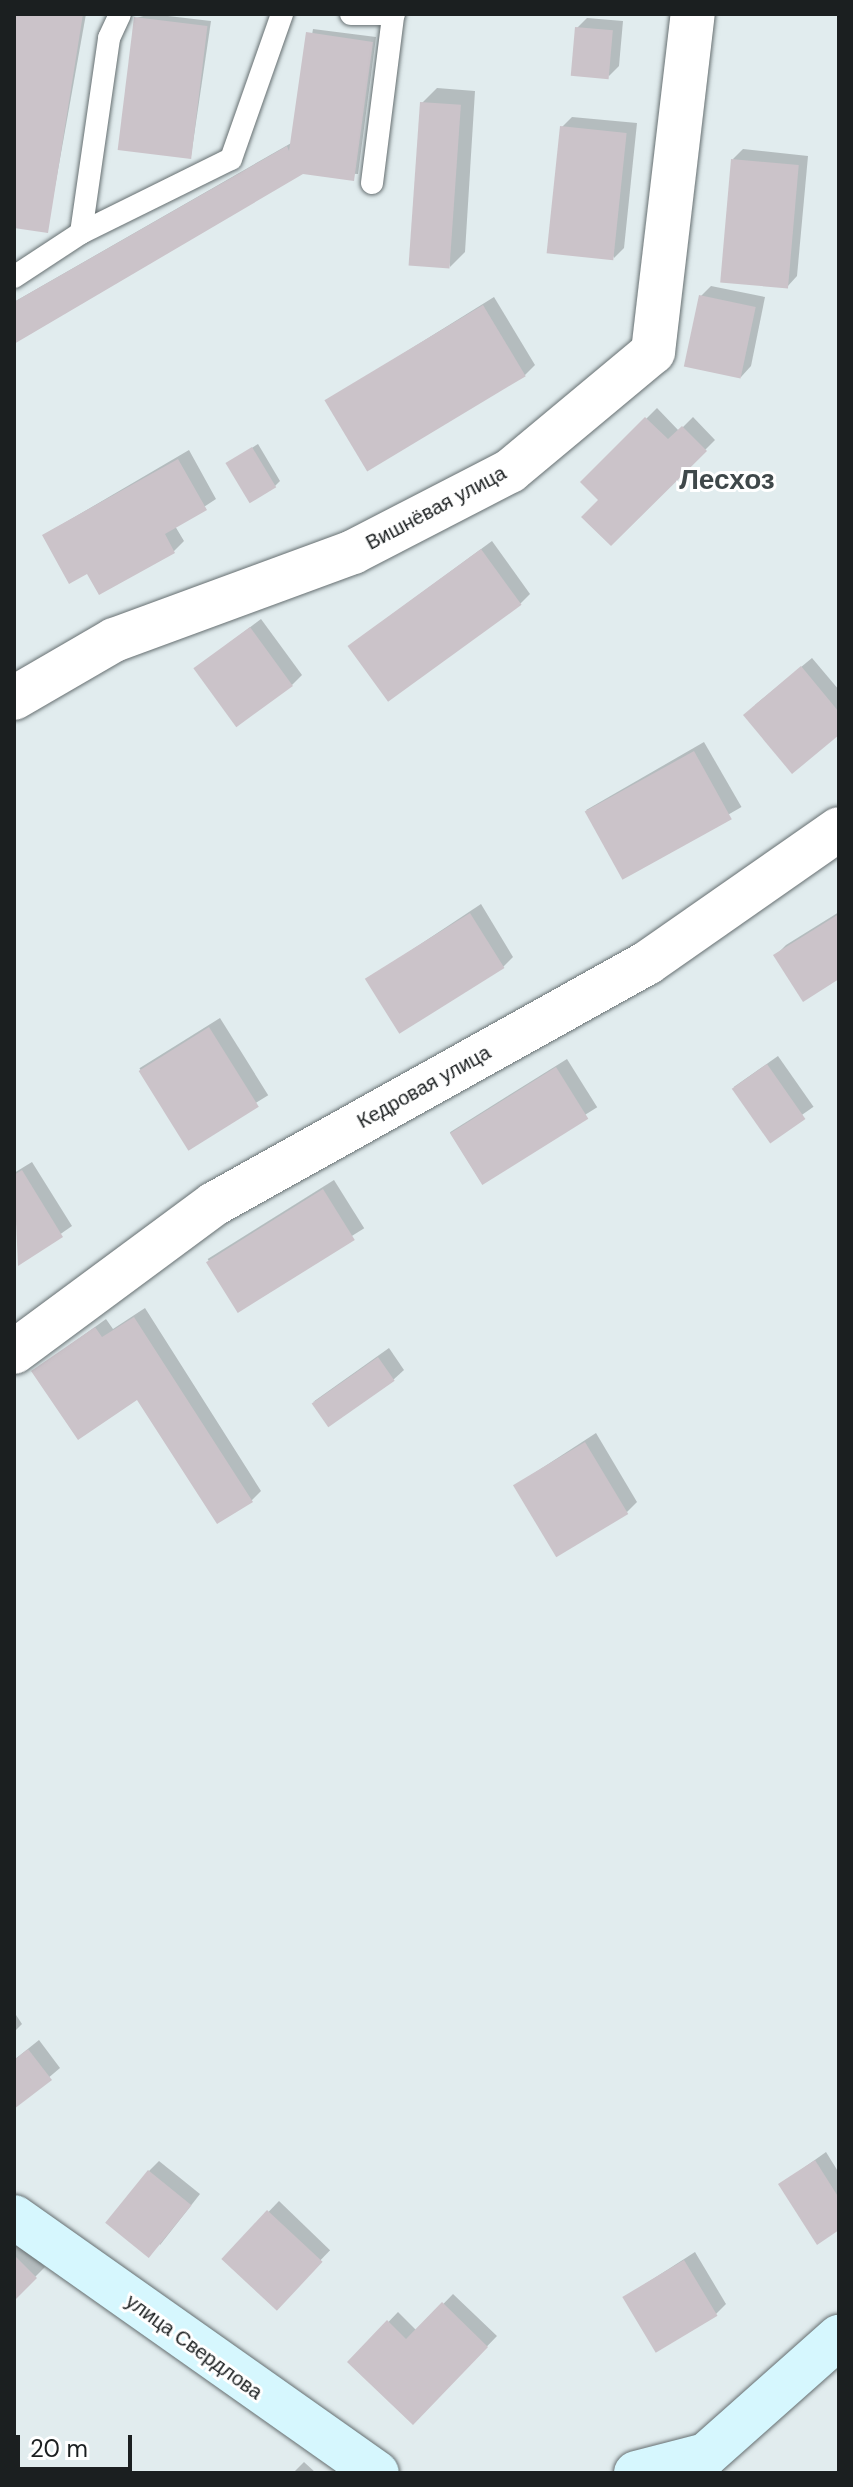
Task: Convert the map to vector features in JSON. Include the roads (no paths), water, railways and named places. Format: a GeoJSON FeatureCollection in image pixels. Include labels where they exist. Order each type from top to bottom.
{"type":"FeatureCollection","features":[{"type":"Feature","properties":{"kind":"street","name":"Вишнёвая улица"},"geometry":{"type":"LineString","coordinates":[[14,698],[114,640],[353,552],[510,471],[653,352],[693,14]]}},
{"type":"Feature","properties":{"kind":"street","name":"Кедровая улица"},"geometry":{"type":"LineString","coordinates":[[14,1352],[214,1204],[647,963],[839,829]]}},
{"type":"Feature","properties":{"kind":"street","name":"улица Свердлова"},"geometry":{"type":"LineString","coordinates":[[14,2217],[377,2473]]}},
{"type":"Feature","properties":{"kind":"street"},"geometry":{"type":"LineString","coordinates":[[636,2473],[706,2455],[839,2337]]}},
{"type":"Feature","properties":{"kind":"lane"},"geometry":{"type":"LineString","coordinates":[[81,233],[109,38],[120,14]]}},
{"type":"Feature","properties":{"kind":"lane"},"geometry":{"type":"LineString","coordinates":[[14,277],[81,233],[231,159],[282,14]]}},
{"type":"Feature","properties":{"kind":"lane"},"geometry":{"type":"LineString","coordinates":[[351,14],[394,15],[372,183]]}},
{"type":"Feature","properties":{"kind":"district","name":"Лесхоз"},"geometry":{"type":"Point","coordinates":[727,480]}}]}
